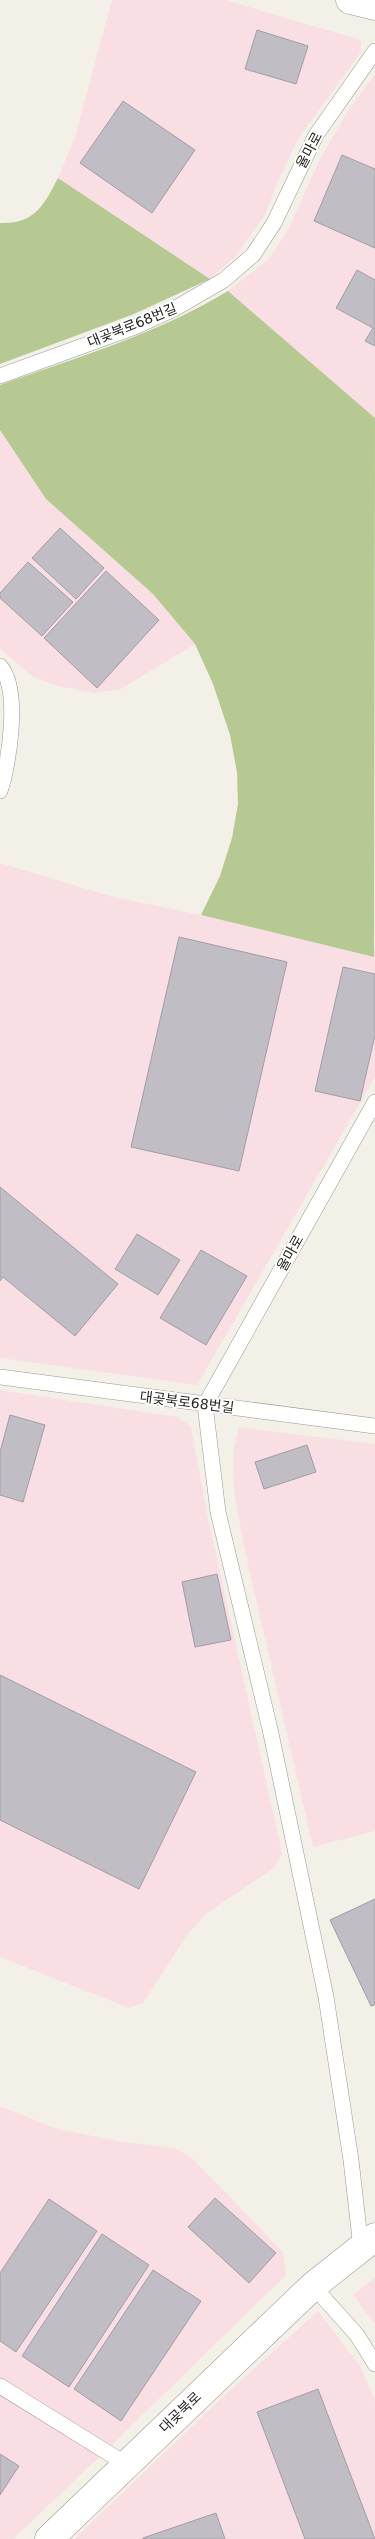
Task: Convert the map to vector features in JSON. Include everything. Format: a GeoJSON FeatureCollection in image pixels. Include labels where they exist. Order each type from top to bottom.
{"type":"FeatureCollection","features":[{"type":"Feature","properties":{"kind":"street"},"geometry":{"type":"LineString","coordinates":[[350,0],[375,6]]}},
{"type":"Feature","properties":{"kind":"street","name":"대곶북로"},"geometry":{"type":"LineString","coordinates":[[49,2539],[313,2286],[368,2242]]}},
{"type":"Feature","properties":{"kind":"lane","name":"율마로"},"geometry":{"type":"LineString","coordinates":[[253,256],[274,223],[316,135],[375,50]]}},
{"type":"Feature","properties":{"kind":"lane","name":"대곶북로68번길"},"geometry":{"type":"LineString","coordinates":[[0,376],[135,327],[174,309],[224,280],[253,256]]}},
{"type":"Feature","properties":{"kind":"lane"},"geometry":{"type":"LineString","coordinates":[[0,666],[10,688],[11,705],[5,775],[0,791]]}},
{"type":"Feature","properties":{"kind":"lane","name":"율마로"},"geometry":{"type":"LineString","coordinates":[[205,1405],[375,1102]]}},
{"type":"Feature","properties":{"kind":"lane","name":"대곶북로68번길"},"geometry":{"type":"LineString","coordinates":[[0,1377],[375,1426]]}},
{"type":"Feature","properties":{"kind":"lane"},"geometry":{"type":"LineString","coordinates":[[205,1405],[218,1512],[270,1729],[326,1996],[351,2160],[368,2242]]}},
{"type":"Feature","properties":{"kind":"lane"},"geometry":{"type":"LineString","coordinates":[[313,2286],[357,2335],[375,2364]]}},
{"type":"Feature","properties":{"kind":"lane"},"geometry":{"type":"LineString","coordinates":[[0,2386],[126,2464]]}},
{"type":"Feature","properties":{"kind":"shaded area"},"geometry":{"type":"Polygon","coordinates":[[[112,0],[225,0],[361,40],[361,52],[298,139],[278,181],[265,215],[236,256],[210,279],[58,178],[75,137],[112,0]]]}},
{"type":"Feature","properties":{"kind":"shaded area"},"geometry":{"type":"Polygon","coordinates":[[[375,74],[375,418],[228,291],[268,260],[288,230],[320,159],[348,111],[375,74]]]}},
{"type":"Feature","properties":{"kind":"shaded area"},"geometry":{"type":"Polygon","coordinates":[[[0,430],[46,499],[153,594],[195,644],[121,689],[95,693],[58,686],[33,677],[0,649],[0,430]]]}},
{"type":"Feature","properties":{"kind":"shaded area"},"geometry":{"type":"Polygon","coordinates":[[[0,863],[110,896],[201,915],[373,957],[375,945],[375,1077],[197,1385],[0,1358],[0,863]]]}},
{"type":"Feature","properties":{"kind":"shaded area"},"geometry":{"type":"Polygon","coordinates":[[[0,1390],[177,1417],[191,1427],[208,1518],[282,1853],[275,1867],[206,1914],[187,1935],[143,2003],[129,2008],[0,1957],[0,1390]]]}},
{"type":"Feature","properties":{"kind":"shaded area"},"geometry":{"type":"Polygon","coordinates":[[[239,1427],[375,1444],[375,1831],[313,1847],[244,1547],[234,1491],[233,1453],[239,1427]]]}},
{"type":"Feature","properties":{"kind":"shaded area"},"geometry":{"type":"Polygon","coordinates":[[[0,2106],[58,2129],[118,2141],[175,2148],[193,2159],[283,2252],[286,2275],[13,2539],[0,2539],[0,2106]]]}},
{"type":"Feature","properties":{"kind":"shaded area"},"geometry":{"type":"Polygon","coordinates":[[[375,2278],[375,2324],[353,2295],[375,2278]]]}},
{"type":"Feature","properties":{"kind":"shaded area"},"geometry":{"type":"Polygon","coordinates":[[[318,2311],[360,2366],[375,2401],[375,2539],[74,2539],[225,2395],[318,2311]]]}},
{"type":"Feature","properties":{"kind":"green space"},"geometry":{"type":"Polygon","coordinates":[[[58,178],[210,279],[134,314],[0,364],[0,223],[22,220],[37,211],[48,197],[58,178]]]}},
{"type":"Feature","properties":{"kind":"green space"},"geometry":{"type":"Polygon","coordinates":[[[228,291],[375,418],[374,957],[201,915],[220,876],[232,838],[238,804],[237,772],[230,735],[213,684],[195,644],[153,594],[46,499],[0,430],[0,385],[117,344],[173,320],[228,291]]]}},
{"type":"Feature","properties":{"kind":"building"},"geometry":{"type":"Polygon","coordinates":[[[257,30],[308,46],[296,84],[245,69],[257,30]]]}},
{"type":"Feature","properties":{"kind":"building"},"geometry":{"type":"Polygon","coordinates":[[[123,101],[195,150],[152,213],[80,163],[123,101]]]}},
{"type":"Feature","properties":{"kind":"building"},"geometry":{"type":"Polygon","coordinates":[[[342,155],[375,169],[375,248],[314,221],[342,155]]]}},
{"type":"Feature","properties":{"kind":"building"},"geometry":{"type":"Polygon","coordinates":[[[357,270],[375,280],[375,346],[365,341],[373,328],[336,308],[357,270]]]}},
{"type":"Feature","properties":{"kind":"building"},"geometry":{"type":"Polygon","coordinates":[[[60,528],[104,568],[76,599],[32,558],[60,528]]]}},
{"type":"Feature","properties":{"kind":"building"},"geometry":{"type":"Polygon","coordinates":[[[28,562],[73,602],[42,636],[0,598],[0,593],[28,562]]]}},
{"type":"Feature","properties":{"kind":"building"},"geometry":{"type":"Polygon","coordinates":[[[106,571],[159,620],[97,688],[44,638],[106,571]]]}},
{"type":"Feature","properties":{"kind":"building"},"geometry":{"type":"Polygon","coordinates":[[[179,937],[287,962],[239,1171],[131,1147],[179,937]]]}},
{"type":"Feature","properties":{"kind":"building"},"geometry":{"type":"Polygon","coordinates":[[[343,967],[375,974],[375,1035],[360,1101],[315,1091],[343,967]]]}},
{"type":"Feature","properties":{"kind":"building"},"geometry":{"type":"Polygon","coordinates":[[[0,1187],[118,1284],[75,1336],[3,1277],[0,1281],[0,1187]]]}},
{"type":"Feature","properties":{"kind":"building"},"geometry":{"type":"Polygon","coordinates":[[[137,1234],[180,1260],[158,1295],[115,1269],[137,1234]]]}},
{"type":"Feature","properties":{"kind":"building"},"geometry":{"type":"Polygon","coordinates":[[[201,1250],[247,1276],[206,1345],[160,1318],[201,1250]]]}},
{"type":"Feature","properties":{"kind":"building"},"geometry":{"type":"Polygon","coordinates":[[[10,1415],[45,1425],[23,1502],[0,1495],[0,1452],[10,1415]]]}},
{"type":"Feature","properties":{"kind":"building"},"geometry":{"type":"Polygon","coordinates":[[[307,1445],[316,1472],[264,1489],[255,1462],[307,1445]]]}},
{"type":"Feature","properties":{"kind":"building"},"geometry":{"type":"Polygon","coordinates":[[[217,1574],[231,1640],[195,1647],[182,1582],[217,1574]]]}},
{"type":"Feature","properties":{"kind":"building"},"geometry":{"type":"Polygon","coordinates":[[[0,1675],[196,1772],[139,1889],[0,1820],[0,1675]]]}},
{"type":"Feature","properties":{"kind":"building"},"geometry":{"type":"Polygon","coordinates":[[[375,1899],[375,2005],[371,2006],[330,1920],[375,1899]]]}},
{"type":"Feature","properties":{"kind":"building"},"geometry":{"type":"Polygon","coordinates":[[[215,2198],[276,2253],[249,2283],[188,2227],[215,2198]]]}},
{"type":"Feature","properties":{"kind":"building"},"geometry":{"type":"Polygon","coordinates":[[[49,2199],[97,2231],[16,2352],[0,2341],[0,2273],[49,2199]]]}},
{"type":"Feature","properties":{"kind":"building"},"geometry":{"type":"Polygon","coordinates":[[[102,2234],[149,2265],[69,2387],[22,2356],[102,2234]]]}},
{"type":"Feature","properties":{"kind":"building"},"geometry":{"type":"Polygon","coordinates":[[[153,2270],[201,2301],[121,2421],[74,2389],[153,2270]]]}},
{"type":"Feature","properties":{"kind":"building"},"geometry":{"type":"Polygon","coordinates":[[[318,2389],[375,2539],[305,2539],[257,2412],[318,2389]]]}},
{"type":"Feature","properties":{"kind":"building"},"geometry":{"type":"Polygon","coordinates":[[[0,2454],[19,2466],[0,2495],[0,2454]]]}},
{"type":"Feature","properties":{"kind":"building"},"geometry":{"type":"Polygon","coordinates":[[[216,2513],[225,2539],[143,2539],[143,2538],[216,2513]]]}}]}
